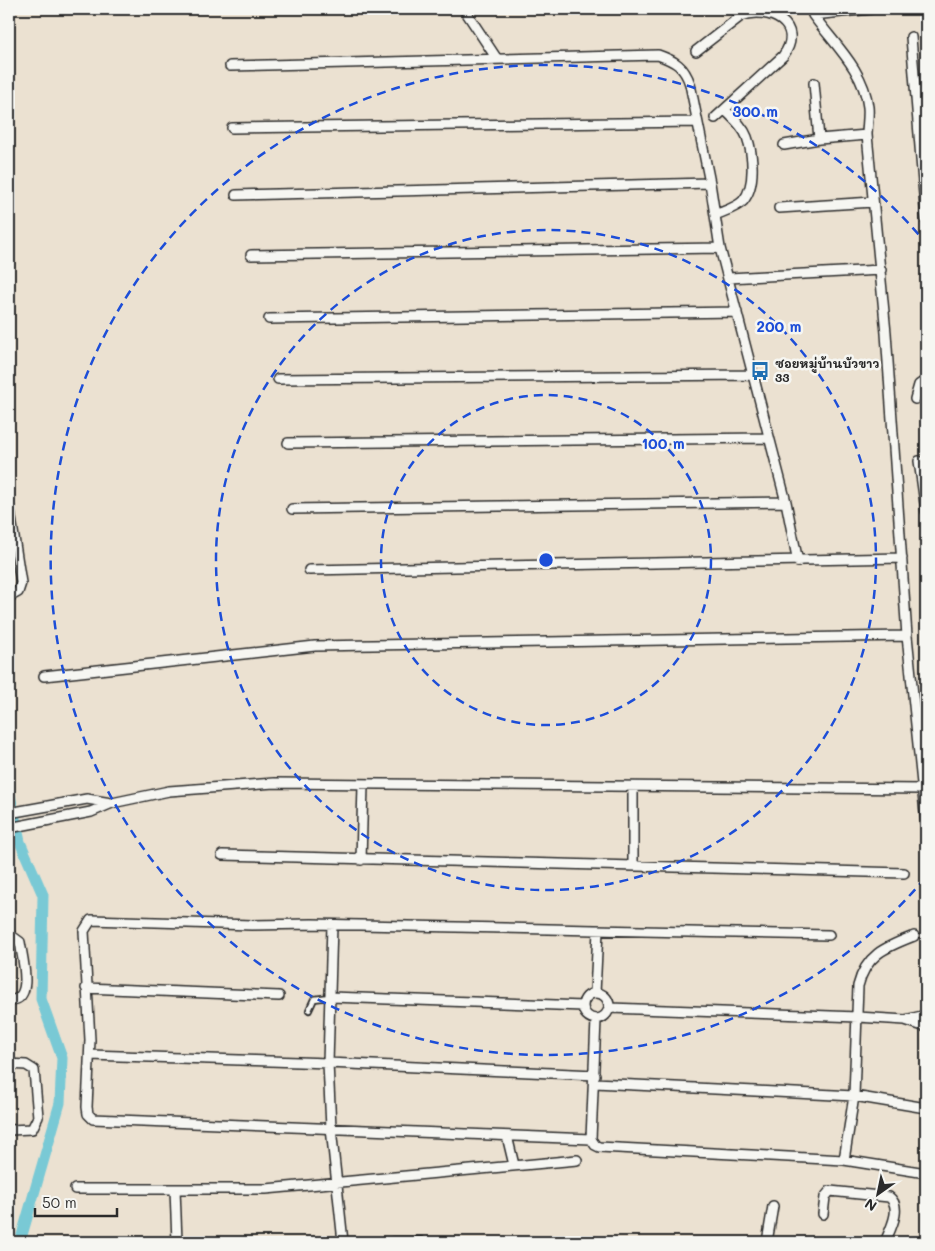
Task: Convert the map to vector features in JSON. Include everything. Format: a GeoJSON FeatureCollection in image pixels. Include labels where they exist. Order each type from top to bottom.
{"type":"FeatureCollection","features":[{"type":"Feature","properties":{"kind":"street"},"geometry":{"type":"LineString","coordinates":[[464,9],[497,59]]}},
{"type":"Feature","properties":{"kind":"street"},"geometry":{"type":"LineString","coordinates":[[805,9],[813,15],[828,36],[852,63],[861,83],[868,108],[867,135],[881,270],[907,636],[926,823]]}},
{"type":"Feature","properties":{"kind":"street"},"geometry":{"type":"LineString","coordinates":[[813,15],[871,9]]}},
{"type":"Feature","properties":{"kind":"street"},"geometry":{"type":"LineString","coordinates":[[696,51],[741,16],[749,12],[760,12],[777,16],[788,27],[792,38],[791,47],[784,56],[715,118]]}},
{"type":"Feature","properties":{"kind":"street"},"geometry":{"type":"LineString","coordinates":[[911,37],[926,220]]}},
{"type":"Feature","properties":{"kind":"street"},"geometry":{"type":"LineString","coordinates":[[230,66],[658,55],[674,61],[685,70],[710,183],[720,248],[786,502],[798,562]]}},
{"type":"Feature","properties":{"kind":"street"},"geometry":{"type":"LineString","coordinates":[[814,83],[819,138]]}},
{"type":"Feature","properties":{"kind":"street"},"geometry":{"type":"LineString","coordinates":[[715,215],[744,199],[752,167],[747,137],[741,127],[725,110]]}},
{"type":"Feature","properties":{"kind":"street"},"geometry":{"type":"LineString","coordinates":[[232,128],[697,122]]}},
{"type":"Feature","properties":{"kind":"street"},"geometry":{"type":"LineString","coordinates":[[784,145],[819,138],[867,135]]}},
{"type":"Feature","properties":{"kind":"street"},"geometry":{"type":"LineString","coordinates":[[236,196],[710,183]]}},
{"type":"Feature","properties":{"kind":"street"},"geometry":{"type":"LineString","coordinates":[[779,208],[873,202]]}},
{"type":"Feature","properties":{"kind":"street"},"geometry":{"type":"LineString","coordinates":[[251,255],[720,248]]}},
{"type":"Feature","properties":{"kind":"street"},"geometry":{"type":"LineString","coordinates":[[729,278],[881,270]]}},
{"type":"Feature","properties":{"kind":"street"},"geometry":{"type":"LineString","coordinates":[[269,319],[737,312]]}},
{"type":"Feature","properties":{"kind":"street"},"geometry":{"type":"LineString","coordinates":[[278,379],[754,375]]}},
{"type":"Feature","properties":{"kind":"street"},"geometry":{"type":"LineString","coordinates":[[915,399],[919,385],[926,380]]}},
{"type":"Feature","properties":{"kind":"street"},"geometry":{"type":"LineString","coordinates":[[288,443],[769,438]]}},
{"type":"Feature","properties":{"kind":"street"},"geometry":{"type":"LineString","coordinates":[[919,461],[926,511]]}},
{"type":"Feature","properties":{"kind":"street"},"geometry":{"type":"LineString","coordinates":[[292,509],[786,502]]}},
{"type":"Feature","properties":{"kind":"street"},"geometry":{"type":"LineString","coordinates":[[9,506],[21,583],[18,592],[9,597]]}},
{"type":"Feature","properties":{"kind":"street"},"geometry":{"type":"LineString","coordinates":[[309,570],[798,562],[902,558]]}},
{"type":"Feature","properties":{"kind":"street"},"geometry":{"type":"LineString","coordinates":[[44,676],[315,646],[907,636]]}},
{"type":"Feature","properties":{"kind":"street"},"geometry":{"type":"LineString","coordinates":[[9,828],[91,812],[112,803],[169,791],[233,784],[923,789]]}},
{"type":"Feature","properties":{"kind":"street"},"geometry":{"type":"LineString","coordinates":[[362,860],[363,785]]}},
{"type":"Feature","properties":{"kind":"street"},"geometry":{"type":"LineString","coordinates":[[633,787],[633,865]]}},
{"type":"Feature","properties":{"kind":"street"},"geometry":{"type":"LineString","coordinates":[[9,813],[87,799],[112,803]]}},
{"type":"Feature","properties":{"kind":"street"},"geometry":{"type":"LineString","coordinates":[[222,855],[904,873]]}},
{"type":"Feature","properties":{"kind":"street"},"geometry":{"type":"LineString","coordinates":[[592,1139],[93,1119],[88,1114],[87,1107],[90,1055],[84,931],[92,920],[252,925],[829,935]]}},
{"type":"Feature","properties":{"kind":"street"},"geometry":{"type":"LineString","coordinates":[[332,925],[328,1063],[331,1128],[343,1242]]}},
{"type":"Feature","properties":{"kind":"street"},"geometry":{"type":"LineString","coordinates":[[595,993],[598,931]]}},
{"type":"Feature","properties":{"kind":"street"},"geometry":{"type":"LineString","coordinates":[[9,934],[20,942],[25,981],[22,994],[18,998],[9,1000]]}},
{"type":"Feature","properties":{"kind":"street"},"geometry":{"type":"LineString","coordinates":[[844,1160],[854,1096],[858,986],[862,971],[869,961],[891,946],[914,936]]}},
{"type":"Feature","properties":{"kind":"street"},"geometry":{"type":"LineString","coordinates":[[86,988],[280,996]]}},
{"type":"Feature","properties":{"kind":"street"},"geometry":{"type":"LineString","coordinates":[[595,993],[606,997],[610,1008],[606,1016],[596,1020],[587,1016],[583,1006],[586,997],[595,993]]}},
{"type":"Feature","properties":{"kind":"street"},"geometry":{"type":"LineString","coordinates":[[331,997],[583,1006]]}},
{"type":"Feature","properties":{"kind":"street"},"geometry":{"type":"LineString","coordinates":[[610,1008],[858,1017],[905,1020],[926,1027]]}},
{"type":"Feature","properties":{"kind":"street"},"geometry":{"type":"LineString","coordinates":[[905,1020],[926,1014]]}},
{"type":"Feature","properties":{"kind":"street"},"geometry":{"type":"LineString","coordinates":[[596,1020],[592,1139],[595,1145],[599,1147],[844,1160],[926,1172]]}},
{"type":"Feature","properties":{"kind":"street"},"geometry":{"type":"LineString","coordinates":[[90,1055],[328,1063],[595,1079],[854,1096],[926,1108]]}},
{"type":"Feature","properties":{"kind":"street"},"geometry":{"type":"LineString","coordinates":[[9,1064],[26,1065],[34,1070],[38,1118],[32,1129],[9,1130]]}},
{"type":"Feature","properties":{"kind":"street"},"geometry":{"type":"LineString","coordinates":[[508,1136],[514,1165]]}},
{"type":"Feature","properties":{"kind":"street"},"geometry":{"type":"LineString","coordinates":[[75,1189],[266,1189],[577,1160]]}},
{"type":"Feature","properties":{"kind":"street"},"geometry":{"type":"LineString","coordinates":[[175,1189],[177,1242]]}},
{"type":"Feature","properties":{"kind":"street"},"geometry":{"type":"LineString","coordinates":[[824,1214],[825,1197],[830,1191],[890,1197],[895,1205],[885,1242]]}},
{"type":"Feature","properties":{"kind":"street"},"geometry":{"type":"LineString","coordinates":[[767,1242],[773,1206]]}},
{"type":"Feature","properties":{"kind":"street"},"geometry":{"type":"LineString","coordinates":[[393,1242],[421,1242]]}},
{"type":"Feature","properties":{"kind":"lane"},"geometry":{"type":"LineString","coordinates":[[309,1010],[314,999],[331,997]]}},
{"type":"Feature","properties":{"kind":"waterway"},"geometry":{"type":"LineString","coordinates":[[9,791],[20,842],[43,895],[41,999],[62,1058],[60,1103],[20,1242]]}},
{"type":"Feature","properties":{"kind":"place","name":"ซอยหมู่บ้านบัวขาว 33"},"geometry":{"type":"Point","coordinates":[760,371]}}]}
